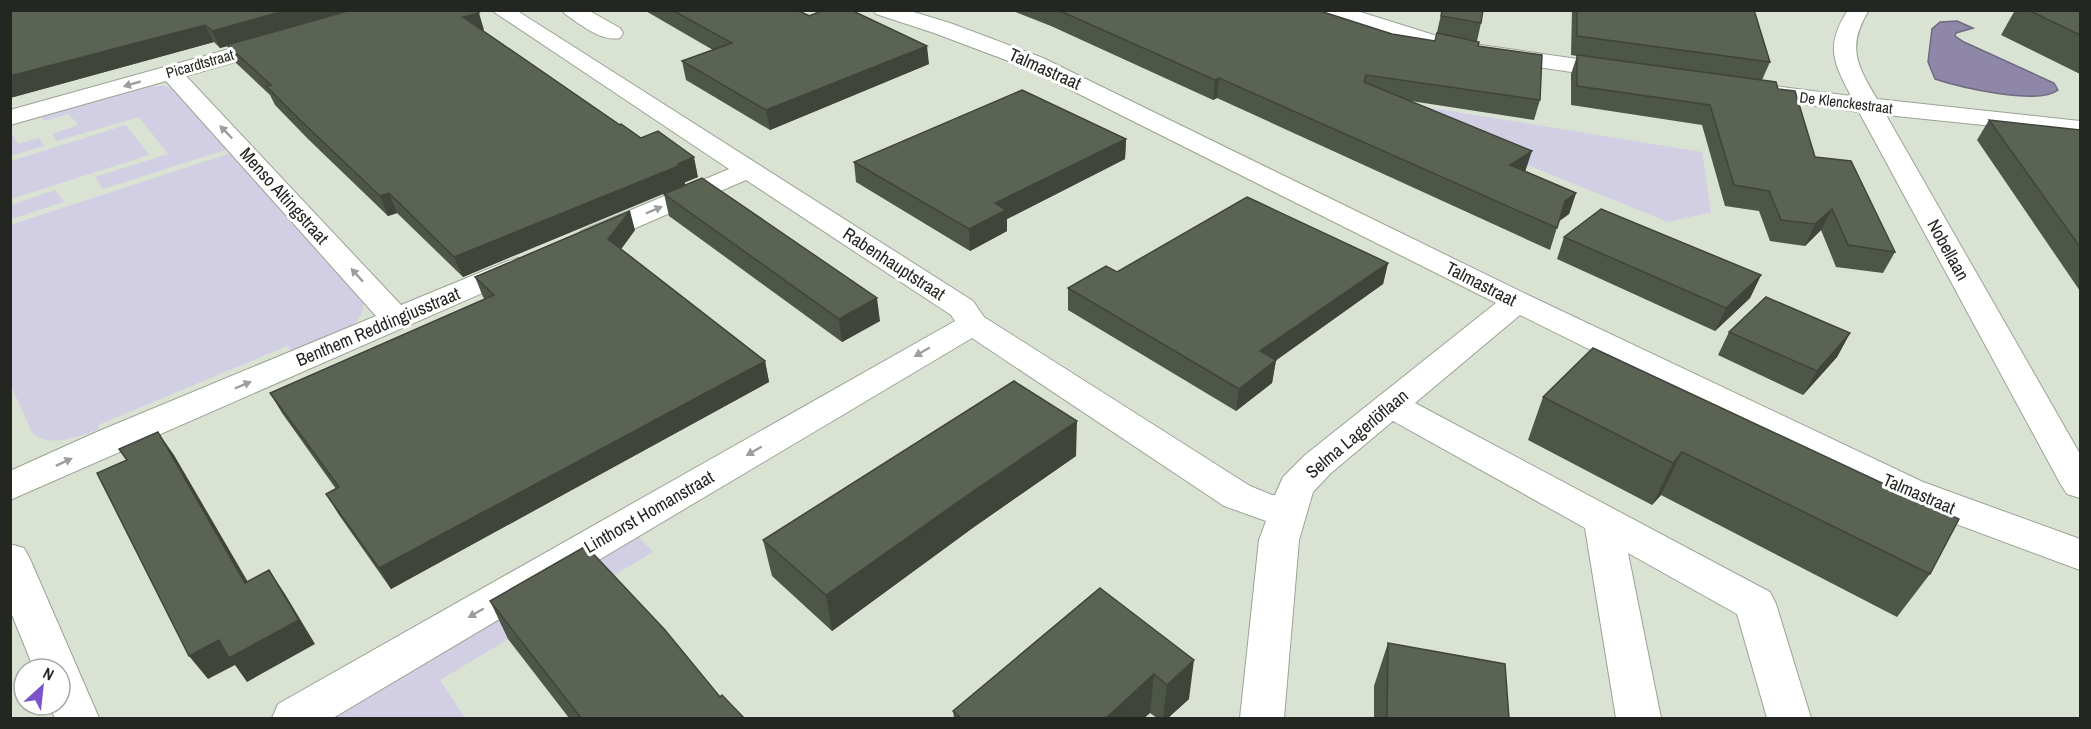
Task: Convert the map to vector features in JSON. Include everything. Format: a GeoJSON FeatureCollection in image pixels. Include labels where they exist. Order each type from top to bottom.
{"type":"FeatureCollection","features":[{"type":"Feature","properties":{"kind":"street","name":"Rabenhauptstraat"},"geometry":{"type":"LineString","coordinates":[[501,10],[962,308],[973,324],[1238,496],[1287,513]]}},
{"type":"Feature","properties":{"kind":"street"},"geometry":{"type":"LineString","coordinates":[[572,10],[612,33]]}},
{"type":"Feature","properties":{"kind":"street","name":"Talmastraat"},"geometry":{"type":"LineString","coordinates":[[883,10],[982,42],[1050,70],[1517,302],[1910,492],[2080,555]]}},
{"type":"Feature","properties":{"kind":"street"},"geometry":{"type":"LineString","coordinates":[[1331,10],[1450,46],[1639,74]]}},
{"type":"Feature","properties":{"kind":"street","name":"Nobellaan"},"geometry":{"type":"LineString","coordinates":[[1859,10],[1847,27],[1843,51],[1868,106],[2080,485]]}},
{"type":"Feature","properties":{"kind":"street","name":"Picardtstraat"},"geometry":{"type":"LineString","coordinates":[[10,118],[299,36]]}},
{"type":"Feature","properties":{"kind":"street","name":"Menso Altingstraat"},"geometry":{"type":"LineString","coordinates":[[171,73],[396,319]]}},
{"type":"Feature","properties":{"kind":"street","name":"De Klenckestraat"},"geometry":{"type":"LineString","coordinates":[[1731,87],[1868,106],[2080,128]]}},
{"type":"Feature","properties":{"kind":"street","name":"Benthem Reddingiusstraat"},"geometry":{"type":"LineString","coordinates":[[10,487],[112,440],[748,170]]}},
{"type":"Feature","properties":{"kind":"street","name":"Selma Lagerlöflaan"},"geometry":{"type":"LineString","coordinates":[[1262,718],[1279,540],[1296,487],[1306,475],[1517,302]]}},
{"type":"Feature","properties":{"kind":"street","name":"Linthorst Homanstraat"},"geometry":{"type":"LineString","coordinates":[[294,718],[973,324]]}},
{"type":"Feature","properties":{"kind":"street"},"geometry":{"type":"LineString","coordinates":[[1391,405],[1603,523],[1755,604],[1789,718]]}},
{"type":"Feature","properties":{"kind":"street"},"geometry":{"type":"LineString","coordinates":[[1603,523],[1638,718]]}},
{"type":"Feature","properties":{"kind":"street"},"geometry":{"type":"LineString","coordinates":[[10,559],[51,657]]}},
{"type":"Feature","properties":{"kind":"shaded area"},"geometry":{"type":"Polygon","coordinates":[[[1957,21],[1973,28],[1956,33],[1955,36],[2054,83],[2058,90],[2048,94],[2017,96],[1998,94],[1935,79],[1928,62],[1932,29],[1940,22],[1957,21]]]}},
{"type":"Feature","properties":{"kind":"shaded area"},"geometry":{"type":"Polygon","coordinates":[[[144,86],[166,86],[174,90],[228,149],[103,189],[95,177],[168,154],[139,117],[57,141],[52,134],[78,125],[69,114],[44,121],[38,113],[144,86]]]}},
{"type":"Feature","properties":{"kind":"shaded area"},"geometry":{"type":"Polygon","coordinates":[[[1358,96],[1702,152],[1711,212],[1668,222],[1358,96]]]}},
{"type":"Feature","properties":{"kind":"shaded area"},"geometry":{"type":"Polygon","coordinates":[[[126,125],[149,155],[11,199],[11,161],[126,125]]]}},
{"type":"Feature","properties":{"kind":"shaded area"},"geometry":{"type":"Polygon","coordinates":[[[11,132],[18,144],[39,138],[44,146],[11,156],[11,132]]]}},
{"type":"Feature","properties":{"kind":"shaded area"},"geometry":{"type":"Polygon","coordinates":[[[231,153],[363,300],[363,310],[358,319],[339,335],[315,347],[295,355],[287,346],[98,425],[99,429],[91,432],[57,440],[40,438],[33,434],[11,386],[10,225],[231,153]]]}},
{"type":"Feature","properties":{"kind":"shaded area"},"geometry":{"type":"Polygon","coordinates":[[[55,190],[64,202],[11,219],[11,205],[55,190]]]}},
{"type":"Feature","properties":{"kind":"shaded area"},"geometry":{"type":"Polygon","coordinates":[[[634,532],[653,552],[440,680],[465,718],[317,718],[634,532]]]}},
{"type":"Feature","properties":{"kind":"building"},"geometry":{"type":"Polygon","coordinates":[[[10,10],[287,10],[212,31],[205,25],[10,76],[10,10]]]}},
{"type":"Feature","properties":{"kind":"building"},"geometry":{"type":"Polygon","coordinates":[[[351,10],[475,10],[479,13],[463,17],[620,125],[641,138],[658,131],[694,157],[678,164],[681,165],[454,257],[389,193],[380,196],[266,86],[271,85],[227,45],[351,10]]]}},
{"type":"Feature","properties":{"kind":"building"},"geometry":{"type":"Polygon","coordinates":[[[672,10],[797,10],[809,16],[824,10],[851,10],[927,46],[766,110],[682,61],[732,43],[672,10]]]}},
{"type":"Feature","properties":{"kind":"building"},"geometry":{"type":"Polygon","coordinates":[[[1058,10],[1317,10],[1392,34],[1435,41],[1437,33],[1479,42],[1478,46],[1542,55],[1540,100],[1366,75],[1364,82],[1532,151],[1510,165],[1576,193],[1565,201],[1557,228],[1219,78],[1215,80],[1058,10]]]}},
{"type":"Feature","properties":{"kind":"building"},"geometry":{"type":"Polygon","coordinates":[[[1442,10],[1483,10],[1481,23],[1441,16],[1442,10]]]}},
{"type":"Feature","properties":{"kind":"building"},"geometry":{"type":"Polygon","coordinates":[[[1577,10],[1754,10],[1770,62],[1577,36],[1577,10]]]}},
{"type":"Feature","properties":{"kind":"building"},"geometry":{"type":"Polygon","coordinates":[[[2028,10],[2080,10],[2080,35],[2028,10]]]}},
{"type":"Feature","properties":{"kind":"building"},"geometry":{"type":"Polygon","coordinates":[[[1577,55],[1776,82],[1778,89],[1795,91],[1815,157],[1851,161],[1895,252],[1848,245],[1832,209],[1815,224],[1781,220],[1769,191],[1734,185],[1710,105],[1577,86],[1577,55]]]}},
{"type":"Feature","properties":{"kind":"building"},"geometry":{"type":"Polygon","coordinates":[[[1022,90],[1126,139],[995,203],[1006,210],[969,229],[854,162],[1022,90]]]}},
{"type":"Feature","properties":{"kind":"building"},"geometry":{"type":"Polygon","coordinates":[[[1989,120],[2080,130],[2080,247],[1989,120]]]}},
{"type":"Feature","properties":{"kind":"building"},"geometry":{"type":"Polygon","coordinates":[[[702,178],[877,298],[839,319],[664,194],[702,178]]]}},
{"type":"Feature","properties":{"kind":"building"},"geometry":{"type":"Polygon","coordinates":[[[1247,197],[1388,263],[1260,351],[1276,360],[1239,389],[1068,288],[1106,266],[1117,272],[1247,197]]]}},
{"type":"Feature","properties":{"kind":"building"},"geometry":{"type":"Polygon","coordinates":[[[1601,209],[1761,275],[1726,308],[1564,237],[1601,209]]]}},
{"type":"Feature","properties":{"kind":"building"},"geometry":{"type":"Polygon","coordinates":[[[630,211],[608,239],[765,361],[379,568],[326,494],[339,487],[270,393],[494,295],[475,277],[630,211]]]}},
{"type":"Feature","properties":{"kind":"building"},"geometry":{"type":"Polygon","coordinates":[[[1766,297],[1850,333],[1817,371],[1729,332],[1766,297]]]}},
{"type":"Feature","properties":{"kind":"building"},"geometry":{"type":"Polygon","coordinates":[[[1593,348],[1959,519],[1930,574],[1682,452],[1673,463],[1543,397],[1593,348]]]}},
{"type":"Feature","properties":{"kind":"building"},"geometry":{"type":"Polygon","coordinates":[[[1014,381],[1077,421],[826,595],[763,540],[1014,381]]]}},
{"type":"Feature","properties":{"kind":"building"},"geometry":{"type":"Polygon","coordinates":[[[158,432],[245,583],[269,570],[299,620],[229,658],[219,640],[189,656],[97,473],[127,460],[119,449],[158,432]]]}},
{"type":"Feature","properties":{"kind":"building"},"geometry":{"type":"Polygon","coordinates":[[[586,546],[665,630],[720,697],[722,695],[744,718],[581,718],[490,601],[586,546]]]}},
{"type":"Feature","properties":{"kind":"building"},"geometry":{"type":"Polygon","coordinates":[[[1100,588],[1194,660],[1167,685],[1154,674],[1106,718],[961,718],[953,711],[1100,588]]]}},
{"type":"Feature","properties":{"kind":"building"},"geometry":{"type":"Polygon","coordinates":[[[1388,643],[1505,664],[1509,718],[1387,718],[1388,643]]]}}]}
